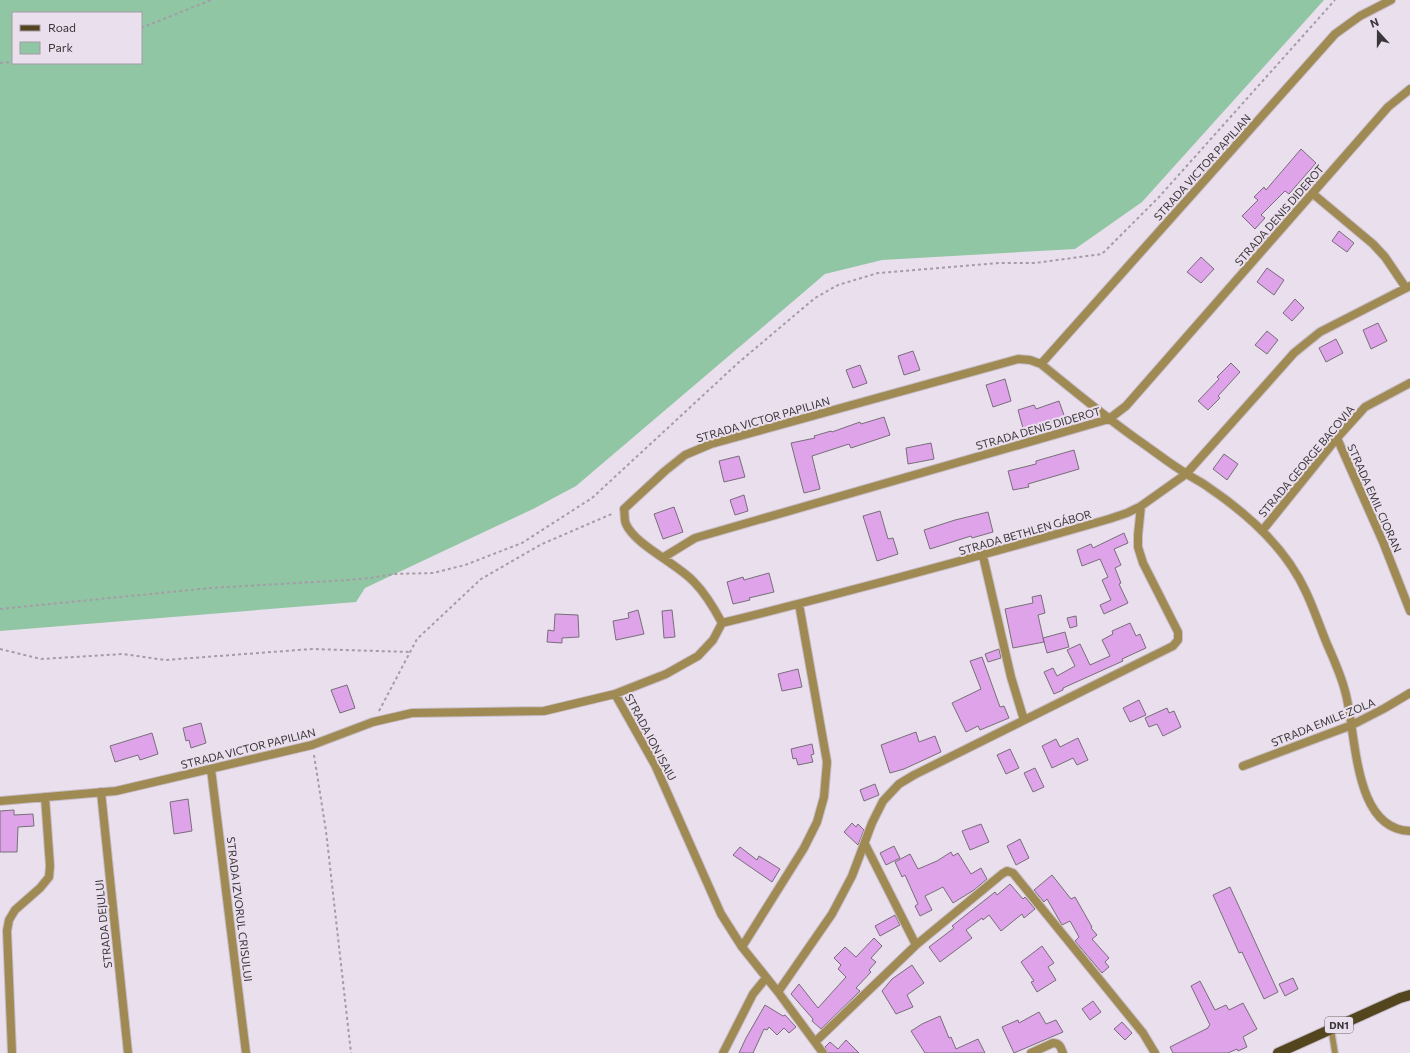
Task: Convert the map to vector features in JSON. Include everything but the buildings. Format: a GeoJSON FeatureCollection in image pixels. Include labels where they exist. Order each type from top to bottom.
{"type":"FeatureCollection","features":[{"type":"Feature","properties":{"kind":"main road","name":"DN1"},"geometry":{"type":"LineString","coordinates":[[1278,1053],[1405,996],[1410,990]]}},
{"type":"Feature","properties":{"kind":"street","name":"STRADA VICTOR PAPILIAN"},"geometry":{"type":"LineString","coordinates":[[1041,364],[1335,34],[1360,16],[1391,0]]}},
{"type":"Feature","properties":{"kind":"street","name":"STRADA DENIS DIDEROT"},"geometry":{"type":"LineString","coordinates":[[664,557],[695,538],[1109,419],[1126,406],[1388,107],[1410,90]]}},
{"type":"Feature","properties":{"kind":"street"},"geometry":{"type":"LineString","coordinates":[[1312,193],[1373,244],[1408,287]]}},
{"type":"Feature","properties":{"kind":"street","name":"STRADA BETHLEN GÁBOR"},"geometry":{"type":"LineString","coordinates":[[722,623],[983,556],[1127,513],[1141,506],[1186,474],[1294,353],[1320,332],[1408,287]]}},
{"type":"Feature","properties":{"kind":"street","name":"STRADA VICTOR PAPILIAN"},"geometry":{"type":"LineString","coordinates":[[624,509],[665,471],[685,455],[711,444],[1018,359],[1030,360],[1041,364],[1109,419],[1186,474],[1208,486],[1262,531],[1278,547],[1290,563],[1306,592],[1341,678],[1346,693],[1361,778],[1365,792],[1372,807],[1390,827],[1402,831],[1410,831]]}},
{"type":"Feature","properties":{"kind":"street","name":"STRADA GEORGE BACOVIA"},"geometry":{"type":"LineString","coordinates":[[1262,531],[1337,438],[1365,408],[1409,387]]}},
{"type":"Feature","properties":{"kind":"street","name":"STRADA EMIL CIORAN"},"geometry":{"type":"LineString","coordinates":[[1337,438],[1383,542],[1410,611]]}},
{"type":"Feature","properties":{"kind":"street"},"geometry":{"type":"LineString","coordinates":[[778,992],[832,914],[852,876],[872,823],[883,801],[899,784],[914,775],[1173,646],[1178,640],[1178,632],[1143,563],[1138,547],[1141,506]]}},
{"type":"Feature","properties":{"kind":"street"},"geometry":{"type":"LineString","coordinates":[[615,694],[666,674],[698,656],[713,640],[722,623],[708,599],[693,581],[664,557],[631,533],[625,523],[624,509]]}},
{"type":"Feature","properties":{"kind":"street"},"geometry":{"type":"LineString","coordinates":[[983,556],[1010,677],[1024,720]]}},
{"type":"Feature","properties":{"kind":"street"},"geometry":{"type":"LineString","coordinates":[[742,947],[804,848],[817,822],[824,797],[827,762],[799,604]]}},
{"type":"Feature","properties":{"kind":"street","name":"STRADA EMILE ZOLA"},"geometry":{"type":"LineString","coordinates":[[1243,766],[1352,725],[1410,693]]}},
{"type":"Feature","properties":{"kind":"street","name":"STRADA ION ISAIU"},"geometry":{"type":"LineString","coordinates":[[373,722],[412,712],[544,711],[615,694],[655,765],[721,914],[742,947],[778,992],[823,1053]]}},
{"type":"Feature","properties":{"kind":"street","name":"STRADA VICTOR PAPILIAN"},"geometry":{"type":"LineString","coordinates":[[0,801],[116,791],[312,745],[373,722]]}},
{"type":"Feature","properties":{"kind":"street","name":"STRADA IZVORUL CRISULUI"},"geometry":{"type":"LineString","coordinates":[[211,768],[246,1053]]}},
{"type":"Feature","properties":{"kind":"street","name":"STRADA DEJULUI"},"geometry":{"type":"LineString","coordinates":[[101,792],[128,1053]]}},
{"type":"Feature","properties":{"kind":"street"},"geometry":{"type":"LineString","coordinates":[[12,1053],[7,931],[9,920],[15,910],[40,888],[49,877],[50,866],[45,797]]}},
{"type":"Feature","properties":{"kind":"street"},"geometry":{"type":"LineString","coordinates":[[865,844],[916,945]]}},
{"type":"Feature","properties":{"kind":"street"},"geometry":{"type":"LineString","coordinates":[[815,1042],[916,945],[1007,871],[1013,873],[1143,1033],[1155,1053]]}},
{"type":"Feature","properties":{"kind":"street"},"geometry":{"type":"LineString","coordinates":[[723,1053],[753,994],[766,978]]}},
{"type":"Feature","properties":{"kind":"street"},"geometry":{"type":"LineString","coordinates":[[1031,1053],[1053,1043],[1057,1043],[1063,1053]]}},
{"type":"Feature","properties":{"kind":"lane"},"geometry":{"type":"LineString","coordinates":[[1332,1028],[1335,1053]]}},
{"type":"Feature","properties":{"kind":"path"},"geometry":{"type":"LineString","coordinates":[[142,28],[211,0]]}},
{"type":"Feature","properties":{"kind":"path"},"geometry":{"type":"LineString","coordinates":[[0,609],[210,588],[363,578],[395,574],[433,573],[465,565],[522,543],[592,498],[738,363],[815,298],[838,285],[878,273],[999,263],[1035,263],[1102,254],[1159,197],[1335,0]]}},
{"type":"Feature","properties":{"kind":"path"},"geometry":{"type":"LineString","coordinates":[[0,63],[12,62]]}},
{"type":"Feature","properties":{"kind":"path"},"geometry":{"type":"LineString","coordinates":[[373,722],[417,639],[481,579],[542,544],[624,509]]}},
{"type":"Feature","properties":{"kind":"path"},"geometry":{"type":"LineString","coordinates":[[0,649],[41,658],[123,654],[165,660],[312,649],[410,652]]}},
{"type":"Feature","properties":{"kind":"path"},"geometry":{"type":"LineString","coordinates":[[312,745],[326,831],[351,1053]]}},
{"type":"Feature","properties":{"kind":"green space"},"geometry":{"type":"Polygon","coordinates":[[[0,0],[1324,0],[1142,202],[1075,249],[882,260],[825,274],[576,486],[533,509],[365,588],[356,602],[0,631],[0,0]]]}}]}
